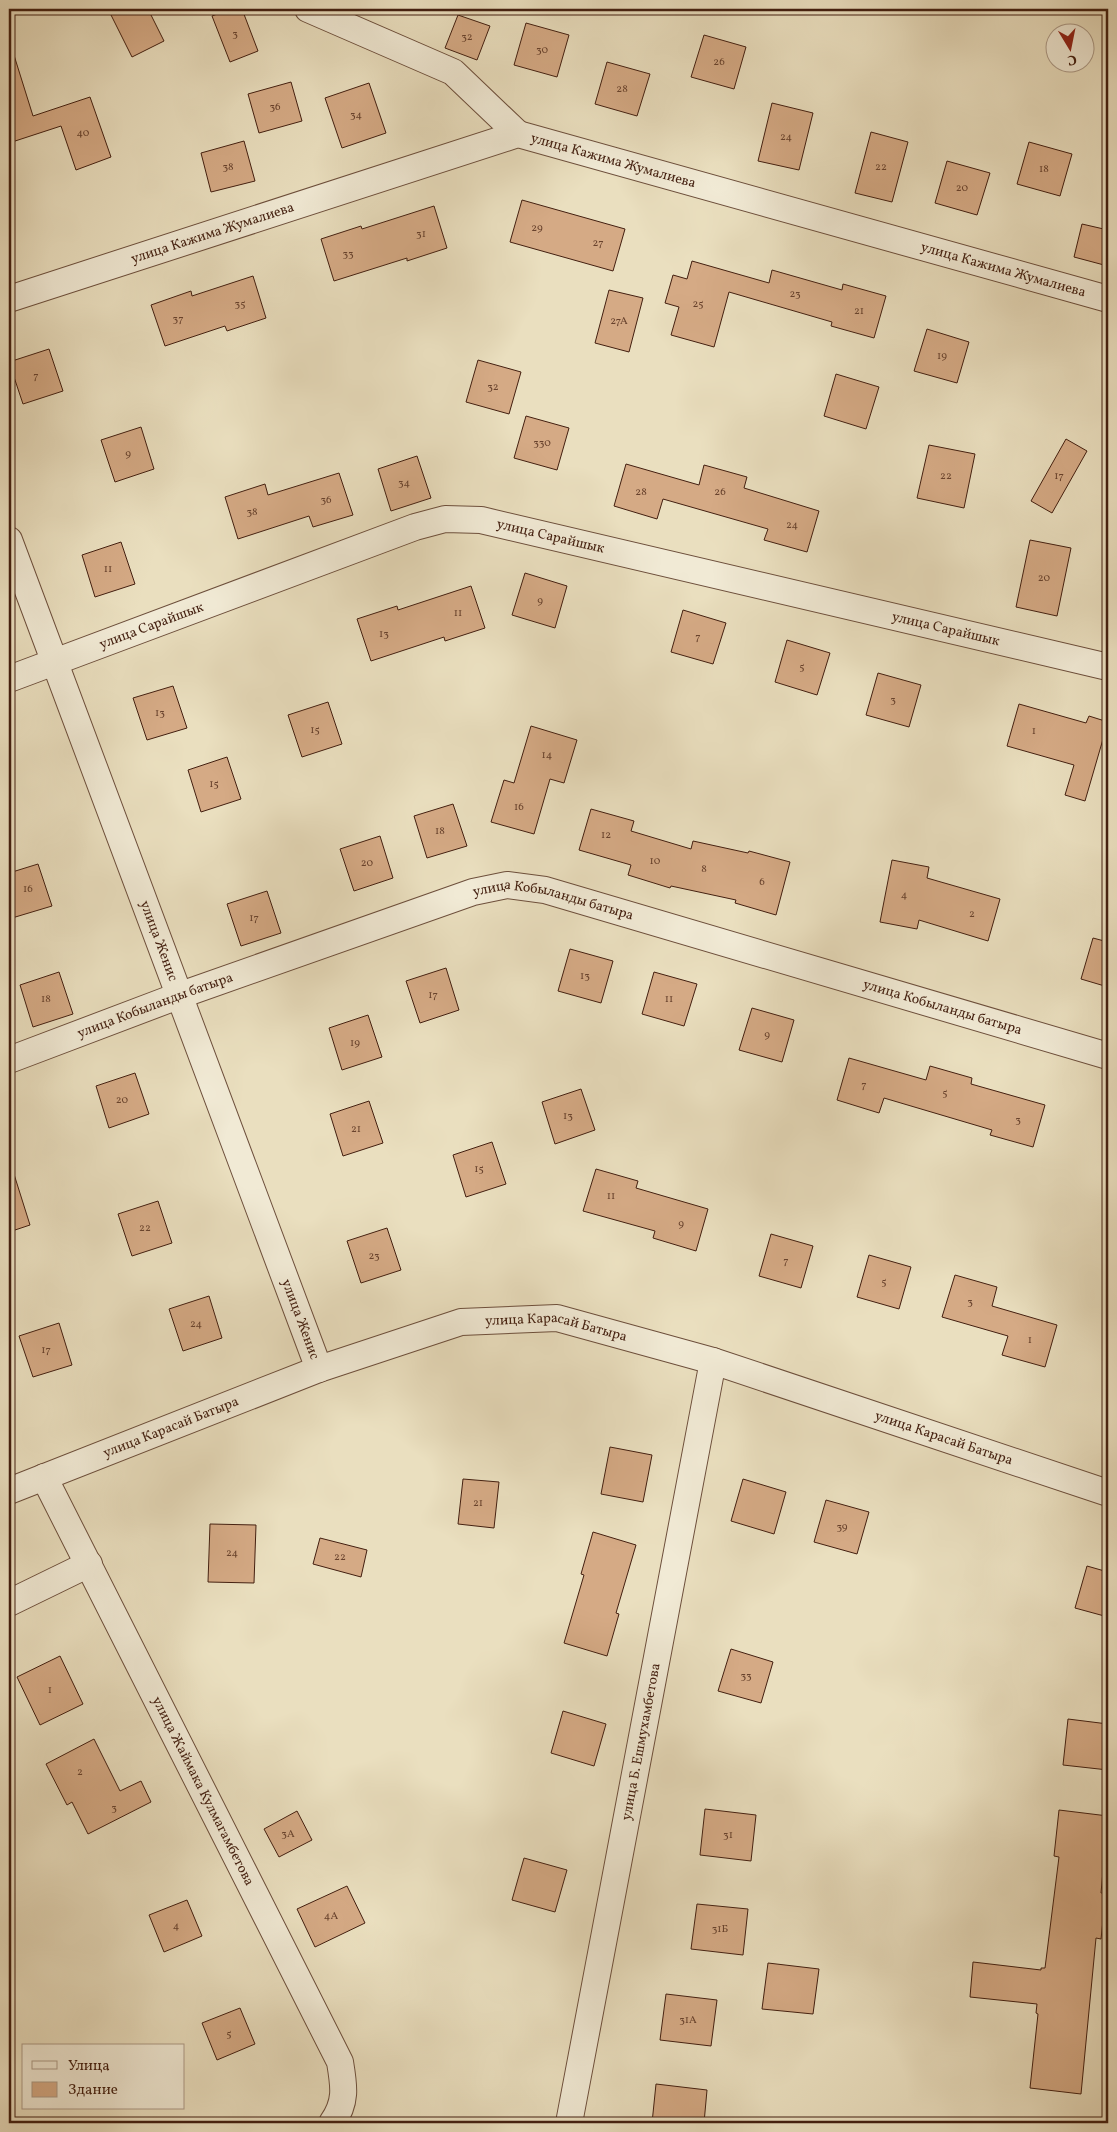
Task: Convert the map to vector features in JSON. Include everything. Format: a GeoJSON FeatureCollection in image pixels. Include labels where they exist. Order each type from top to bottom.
{"type":"FeatureCollection","features":[{"type":"Feature","properties":{"kind":"street"},"geometry":{"type":"LineString","coordinates":[[308,9],[453,72],[518,134]]}},
{"type":"Feature","properties":{"kind":"street","name":"улица Кажима Жумалиева"},"geometry":{"type":"LineString","coordinates":[[9,298],[518,134],[1108,299]]}},
{"type":"Feature","properties":{"kind":"street","name":"улица Сарайшык"},"geometry":{"type":"LineString","coordinates":[[9,679],[415,527],[445,519],[481,520],[1108,667]]}},
{"type":"Feature","properties":{"kind":"street","name":"улица Женис"},"geometry":{"type":"LineString","coordinates":[[9,540],[319,1369]]}},
{"type":"Feature","properties":{"kind":"street","name":"улица Кобыланды батыра"},"geometry":{"type":"LineString","coordinates":[[9,1060],[178,996],[473,892],[507,885],[545,890],[1108,1056]]}},
{"type":"Feature","properties":{"kind":"street","name":"улица Карасай Батыра"},"geometry":{"type":"LineString","coordinates":[[9,1490],[319,1369],[461,1322],[557,1318],[713,1361],[1108,1493]]}},
{"type":"Feature","properties":{"kind":"street","name":"улица Б. Ешмухамбетова"},"geometry":{"type":"LineString","coordinates":[[570,2123],[713,1361]]}},
{"type":"Feature","properties":{"kind":"street","name":"улица Жаймака Кулмагамбетова"},"geometry":{"type":"LineString","coordinates":[[44,1476],[340,2062],[345,2089],[336,2118]]}},
{"type":"Feature","properties":{"kind":"street"},"geometry":{"type":"LineString","coordinates":[[9,1603],[89,1564]]}},
{"type":"Feature","properties":{"kind":"building"},"geometry":{"type":"Polygon","coordinates":[[[108,9],[148,9],[164,41],[132,57],[108,9]]]}},
{"type":"Feature","properties":{"kind":"building"},"geometry":{"type":"Polygon","coordinates":[[[230,9],[242,9],[258,51],[230,62],[212,16],[230,9]]]}},
{"type":"Feature","properties":{"kind":"building"},"geometry":{"type":"Polygon","coordinates":[[[458,15],[490,26],[477,60],[445,48],[458,15]]]}},
{"type":"Feature","properties":{"kind":"building"},"geometry":{"type":"Polygon","coordinates":[[[526,23],[569,35],[557,77],[514,65],[526,23]]]}},
{"type":"Feature","properties":{"kind":"building"},"geometry":{"type":"Polygon","coordinates":[[[704,35],[746,47],[734,89],[691,77],[704,35]]]}},
{"type":"Feature","properties":{"kind":"building"},"geometry":{"type":"Polygon","coordinates":[[[13,52],[33,116],[90,97],[111,157],[76,170],[61,126],[9,143],[9,53],[13,52]]]}},
{"type":"Feature","properties":{"kind":"building"},"geometry":{"type":"Polygon","coordinates":[[[607,62],[650,74],[637,116],[595,104],[607,62]]]}},
{"type":"Feature","properties":{"kind":"building"},"geometry":{"type":"Polygon","coordinates":[[[291,82],[302,121],[259,133],[248,94],[291,82]]]}},
{"type":"Feature","properties":{"kind":"building"},"geometry":{"type":"Polygon","coordinates":[[[369,83],[386,133],[342,148],[325,98],[369,83]]]}},
{"type":"Feature","properties":{"kind":"building"},"geometry":{"type":"Polygon","coordinates":[[[772,103],[813,113],[799,170],[758,161],[772,103]]]}},
{"type":"Feature","properties":{"kind":"building"},"geometry":{"type":"Polygon","coordinates":[[[871,132],[908,142],[892,202],[855,193],[871,132]]]}},
{"type":"Feature","properties":{"kind":"building"},"geometry":{"type":"Polygon","coordinates":[[[244,141],[255,181],[211,192],[201,153],[244,141]]]}},
{"type":"Feature","properties":{"kind":"building"},"geometry":{"type":"Polygon","coordinates":[[[1029,142],[1072,154],[1060,196],[1017,184],[1029,142]]]}},
{"type":"Feature","properties":{"kind":"building"},"geometry":{"type":"Polygon","coordinates":[[[947,161],[990,173],[977,215],[935,203],[947,161]]]}},
{"type":"Feature","properties":{"kind":"building"},"geometry":{"type":"Polygon","coordinates":[[[522,200],[625,229],[613,271],[510,242],[522,200]]]}},
{"type":"Feature","properties":{"kind":"building"},"geometry":{"type":"Polygon","coordinates":[[[434,206],[447,248],[407,261],[407,258],[334,281],[321,239],[361,226],[362,229],[434,206]]]}},
{"type":"Feature","properties":{"kind":"building"},"geometry":{"type":"Polygon","coordinates":[[[1082,224],[1108,230],[1108,247],[1104,265],[1074,257],[1082,224]]]}},
{"type":"Feature","properties":{"kind":"building"},"geometry":{"type":"Polygon","coordinates":[[[692,261],[769,283],[772,270],[842,290],[843,284],[886,296],[874,338],[831,326],[832,322],[729,292],[714,347],[671,335],[679,307],[665,303],[673,275],[687,279],[692,261]]]}},
{"type":"Feature","properties":{"kind":"building"},"geometry":{"type":"Polygon","coordinates":[[[253,276],[266,318],[227,331],[225,326],[165,346],[151,305],[191,291],[192,296],[253,276]]]}},
{"type":"Feature","properties":{"kind":"building"},"geometry":{"type":"Polygon","coordinates":[[[609,290],[643,298],[629,352],[595,343],[609,290]]]}},
{"type":"Feature","properties":{"kind":"building"},"geometry":{"type":"Polygon","coordinates":[[[927,329],[969,342],[957,383],[914,371],[927,329]]]}},
{"type":"Feature","properties":{"kind":"building"},"geometry":{"type":"Polygon","coordinates":[[[49,349],[63,391],[23,404],[9,362],[49,349]]]}},
{"type":"Feature","properties":{"kind":"building"},"geometry":{"type":"Polygon","coordinates":[[[478,360],[521,372],[509,414],[466,402],[478,360]]]}},
{"type":"Feature","properties":{"kind":"building"},"geometry":{"type":"Polygon","coordinates":[[[836,374],[879,387],[866,429],[824,416],[836,374]]]}},
{"type":"Feature","properties":{"kind":"building"},"geometry":{"type":"Polygon","coordinates":[[[526,416],[569,428],[557,470],[514,458],[526,416]]]}},
{"type":"Feature","properties":{"kind":"building"},"geometry":{"type":"Polygon","coordinates":[[[141,427],[154,469],[115,482],[101,440],[141,427]]]}},
{"type":"Feature","properties":{"kind":"building"},"geometry":{"type":"Polygon","coordinates":[[[1066,439],[1087,451],[1052,513],[1031,501],[1066,439]]]}},
{"type":"Feature","properties":{"kind":"building"},"geometry":{"type":"Polygon","coordinates":[[[929,445],[975,454],[964,508],[917,498],[929,445]]]}},
{"type":"Feature","properties":{"kind":"building"},"geometry":{"type":"Polygon","coordinates":[[[417,456],[431,498],[391,511],[378,469],[417,456]]]}},
{"type":"Feature","properties":{"kind":"building"},"geometry":{"type":"Polygon","coordinates":[[[626,464],[699,485],[704,465],[747,477],[744,488],[819,511],[807,552],[764,540],[768,529],[663,499],[657,519],[614,506],[626,464]]]}},
{"type":"Feature","properties":{"kind":"building"},"geometry":{"type":"Polygon","coordinates":[[[339,473],[353,515],[313,527],[309,516],[238,539],[225,497],[265,484],[268,495],[339,473]]]}},
{"type":"Feature","properties":{"kind":"building"},"geometry":{"type":"Polygon","coordinates":[[[1030,540],[1071,548],[1057,616],[1016,607],[1030,540]]]}},
{"type":"Feature","properties":{"kind":"building"},"geometry":{"type":"Polygon","coordinates":[[[121,542],[135,584],[95,597],[82,555],[121,542]]]}},
{"type":"Feature","properties":{"kind":"building"},"geometry":{"type":"Polygon","coordinates":[[[525,573],[567,586],[555,628],[512,615],[525,573]]]}},
{"type":"Feature","properties":{"kind":"building"},"geometry":{"type":"Polygon","coordinates":[[[471,586],[485,628],[445,641],[444,637],[371,661],[357,619],[397,606],[398,610],[471,586]]]}},
{"type":"Feature","properties":{"kind":"building"},"geometry":{"type":"Polygon","coordinates":[[[683,610],[726,623],[713,664],[671,652],[683,610]]]}},
{"type":"Feature","properties":{"kind":"building"},"geometry":{"type":"Polygon","coordinates":[[[787,640],[830,653],[817,695],[775,682],[787,640]]]}},
{"type":"Feature","properties":{"kind":"building"},"geometry":{"type":"Polygon","coordinates":[[[878,673],[921,685],[909,727],[866,715],[878,673]]]}},
{"type":"Feature","properties":{"kind":"building"},"geometry":{"type":"Polygon","coordinates":[[[173,686],[187,728],[147,740],[133,698],[173,686]]]}},
{"type":"Feature","properties":{"kind":"building"},"geometry":{"type":"Polygon","coordinates":[[[328,702],[342,744],[302,757],[288,715],[328,702]]]}},
{"type":"Feature","properties":{"kind":"building"},"geometry":{"type":"Polygon","coordinates":[[[1019,704],[1086,723],[1089,716],[1108,722],[1085,801],[1065,795],[1074,765],[1007,746],[1019,704]]]}},
{"type":"Feature","properties":{"kind":"building"},"geometry":{"type":"Polygon","coordinates":[[[531,726],[577,740],[564,783],[550,779],[534,834],[491,822],[504,780],[514,783],[531,726]]]}},
{"type":"Feature","properties":{"kind":"building"},"geometry":{"type":"Polygon","coordinates":[[[227,757],[241,799],[201,812],[188,770],[227,757]]]}},
{"type":"Feature","properties":{"kind":"building"},"geometry":{"type":"Polygon","coordinates":[[[453,804],[467,846],[427,858],[414,816],[453,804]]]}},
{"type":"Feature","properties":{"kind":"building"},"geometry":{"type":"Polygon","coordinates":[[[591,809],[634,821],[631,831],[691,849],[693,841],[748,853],[749,851],[790,862],[776,915],[735,903],[736,900],[671,886],[670,888],[628,875],[631,865],[579,850],[591,809]]]}},
{"type":"Feature","properties":{"kind":"building"},"geometry":{"type":"Polygon","coordinates":[[[380,836],[393,878],[354,891],[340,849],[380,836]]]}},
{"type":"Feature","properties":{"kind":"building"},"geometry":{"type":"Polygon","coordinates":[[[892,860],[929,867],[927,878],[1000,899],[988,941],[919,920],[917,929],[880,922],[892,860]]]}},
{"type":"Feature","properties":{"kind":"building"},"geometry":{"type":"Polygon","coordinates":[[[38,864],[52,906],[12,918],[9,908],[9,873],[38,864]]]}},
{"type":"Feature","properties":{"kind":"building"},"geometry":{"type":"Polygon","coordinates":[[[267,891],[281,933],[241,946],[227,904],[267,891]]]}},
{"type":"Feature","properties":{"kind":"building"},"geometry":{"type":"Polygon","coordinates":[[[1093,938],[1108,942],[1108,987],[1081,979],[1093,938]]]}},
{"type":"Feature","properties":{"kind":"building"},"geometry":{"type":"Polygon","coordinates":[[[570,949],[613,961],[601,1003],[558,991],[570,949]]]}},
{"type":"Feature","properties":{"kind":"building"},"geometry":{"type":"Polygon","coordinates":[[[446,968],[459,1010],[420,1023],[406,981],[446,968]]]}},
{"type":"Feature","properties":{"kind":"building"},"geometry":{"type":"Polygon","coordinates":[[[59,972],[73,1014],[33,1027],[20,985],[59,972]]]}},
{"type":"Feature","properties":{"kind":"building"},"geometry":{"type":"Polygon","coordinates":[[[654,972],[697,984],[684,1026],[642,1014],[654,972]]]}},
{"type":"Feature","properties":{"kind":"building"},"geometry":{"type":"Polygon","coordinates":[[[752,1008],[794,1020],[782,1062],[739,1050],[752,1008]]]}},
{"type":"Feature","properties":{"kind":"building"},"geometry":{"type":"Polygon","coordinates":[[[368,1015],[382,1057],[342,1070],[329,1028],[368,1015]]]}},
{"type":"Feature","properties":{"kind":"building"},"geometry":{"type":"Polygon","coordinates":[[[849,1058],[926,1080],[930,1066],[972,1078],[971,1084],[1045,1105],[1033,1147],[990,1135],[992,1130],[884,1098],[879,1113],[837,1100],[849,1058]]]}},
{"type":"Feature","properties":{"kind":"building"},"geometry":{"type":"Polygon","coordinates":[[[135,1073],[149,1114],[109,1128],[96,1086],[135,1073]]]}},
{"type":"Feature","properties":{"kind":"building"},"geometry":{"type":"Polygon","coordinates":[[[581,1089],[595,1130],[555,1144],[542,1102],[581,1089]]]}},
{"type":"Feature","properties":{"kind":"building"},"geometry":{"type":"Polygon","coordinates":[[[369,1101],[383,1143],[343,1156],[330,1114],[369,1101]]]}},
{"type":"Feature","properties":{"kind":"building"},"geometry":{"type":"Polygon","coordinates":[[[492,1142],[506,1184],[466,1197],[453,1155],[492,1142]]]}},
{"type":"Feature","properties":{"kind":"building"},"geometry":{"type":"Polygon","coordinates":[[[596,1169],[638,1181],[636,1188],[708,1209],[696,1251],[653,1238],[655,1231],[583,1211],[596,1169]]]}},
{"type":"Feature","properties":{"kind":"building"},"geometry":{"type":"Polygon","coordinates":[[[13,1171],[30,1225],[9,1232],[9,1172],[13,1171]]]}},
{"type":"Feature","properties":{"kind":"building"},"geometry":{"type":"Polygon","coordinates":[[[158,1201],[172,1243],[132,1256],[118,1214],[158,1201]]]}},
{"type":"Feature","properties":{"kind":"building"},"geometry":{"type":"Polygon","coordinates":[[[387,1228],[401,1270],[361,1283],[347,1241],[387,1228]]]}},
{"type":"Feature","properties":{"kind":"building"},"geometry":{"type":"Polygon","coordinates":[[[771,1234],[813,1246],[801,1288],[759,1276],[771,1234]]]}},
{"type":"Feature","properties":{"kind":"building"},"geometry":{"type":"Polygon","coordinates":[[[869,1255],[911,1267],[899,1309],[857,1297],[869,1255]]]}},
{"type":"Feature","properties":{"kind":"building"},"geometry":{"type":"Polygon","coordinates":[[[955,1275],[997,1287],[992,1306],[1057,1325],[1045,1367],[1002,1355],[1008,1336],[942,1317],[955,1275]]]}},
{"type":"Feature","properties":{"kind":"building"},"geometry":{"type":"Polygon","coordinates":[[[209,1296],[222,1338],[183,1351],[169,1309],[209,1296]]]}},
{"type":"Feature","properties":{"kind":"building"},"geometry":{"type":"Polygon","coordinates":[[[59,1323],[72,1365],[33,1377],[19,1336],[59,1323]]]}},
{"type":"Feature","properties":{"kind":"building"},"geometry":{"type":"Polygon","coordinates":[[[610,1447],[652,1455],[643,1502],[601,1494],[610,1447]]]}},
{"type":"Feature","properties":{"kind":"building"},"geometry":{"type":"Polygon","coordinates":[[[463,1479],[499,1482],[494,1528],[458,1524],[463,1479]]]}},
{"type":"Feature","properties":{"kind":"building"},"geometry":{"type":"Polygon","coordinates":[[[743,1479],[786,1492],[774,1534],[731,1521],[743,1479]]]}},
{"type":"Feature","properties":{"kind":"building"},"geometry":{"type":"Polygon","coordinates":[[[826,1500],[869,1512],[857,1554],[814,1542],[826,1500]]]}},
{"type":"Feature","properties":{"kind":"building"},"geometry":{"type":"Polygon","coordinates":[[[210,1524],[256,1525],[254,1583],[208,1582],[210,1524]]]}},
{"type":"Feature","properties":{"kind":"building"},"geometry":{"type":"Polygon","coordinates":[[[593,1532],[636,1545],[616,1613],[619,1614],[607,1656],[564,1643],[584,1575],[581,1574],[593,1532]]]}},
{"type":"Feature","properties":{"kind":"building"},"geometry":{"type":"Polygon","coordinates":[[[320,1538],[367,1550],[361,1577],[313,1564],[320,1538]]]}},
{"type":"Feature","properties":{"kind":"building"},"geometry":{"type":"Polygon","coordinates":[[[1087,1566],[1108,1572],[1108,1617],[1075,1608],[1087,1566]]]}},
{"type":"Feature","properties":{"kind":"building"},"geometry":{"type":"Polygon","coordinates":[[[731,1649],[773,1662],[761,1703],[718,1691],[731,1649]]]}},
{"type":"Feature","properties":{"kind":"building"},"geometry":{"type":"Polygon","coordinates":[[[60,1656],[83,1704],[40,1725],[17,1677],[60,1656]]]}},
{"type":"Feature","properties":{"kind":"building"},"geometry":{"type":"Polygon","coordinates":[[[563,1711],[606,1724],[594,1766],[551,1753],[563,1711]]]}},
{"type":"Feature","properties":{"kind":"building"},"geometry":{"type":"Polygon","coordinates":[[[1068,1719],[1108,1724],[1108,1770],[1063,1765],[1068,1719]]]}},
{"type":"Feature","properties":{"kind":"building"},"geometry":{"type":"Polygon","coordinates":[[[94,1739],[120,1791],[141,1781],[151,1802],[88,1834],[72,1802],[67,1805],[46,1764],[94,1739]]]}},
{"type":"Feature","properties":{"kind":"building"},"geometry":{"type":"Polygon","coordinates":[[[705,1809],[756,1815],[751,1861],[700,1855],[705,1809]]]}},
{"type":"Feature","properties":{"kind":"building"},"geometry":{"type":"Polygon","coordinates":[[[1059,1810],[1108,1816],[1101,1893],[1106,1893],[1101,1939],[1096,1938],[1081,2094],[1030,2088],[1038,2014],[1036,2013],[1037,2004],[970,1997],[973,1962],[1041,1970],[1041,1968],[1045,1968],[1059,1857],[1054,1856],[1059,1810]]]}},
{"type":"Feature","properties":{"kind":"building"},"geometry":{"type":"Polygon","coordinates":[[[297,1811],[312,1840],[279,1857],[264,1829],[297,1811]]]}},
{"type":"Feature","properties":{"kind":"building"},"geometry":{"type":"Polygon","coordinates":[[[524,1858],[567,1870],[555,1912],[512,1900],[524,1858]]]}},
{"type":"Feature","properties":{"kind":"building"},"geometry":{"type":"Polygon","coordinates":[[[347,1886],[365,1923],[315,1947],[297,1909],[347,1886]]]}},
{"type":"Feature","properties":{"kind":"building"},"geometry":{"type":"Polygon","coordinates":[[[187,1900],[202,1936],[164,1952],[149,1915],[187,1900]]]}},
{"type":"Feature","properties":{"kind":"building"},"geometry":{"type":"Polygon","coordinates":[[[697,1904],[748,1909],[743,1955],[691,1949],[697,1904]]]}},
{"type":"Feature","properties":{"kind":"building"},"geometry":{"type":"Polygon","coordinates":[[[768,1963],[819,1969],[813,2014],[762,2009],[768,1963]]]}},
{"type":"Feature","properties":{"kind":"building"},"geometry":{"type":"Polygon","coordinates":[[[666,1994],[717,2000],[711,2046],[660,2040],[666,1994]]]}},
{"type":"Feature","properties":{"kind":"building"},"geometry":{"type":"Polygon","coordinates":[[[240,2008],[255,2044],[217,2060],[202,2023],[240,2008]]]}},
{"type":"Feature","properties":{"kind":"building"},"geometry":{"type":"Polygon","coordinates":[[[656,2084],[707,2090],[704,2123],[652,2123],[656,2084]]]}}]}
